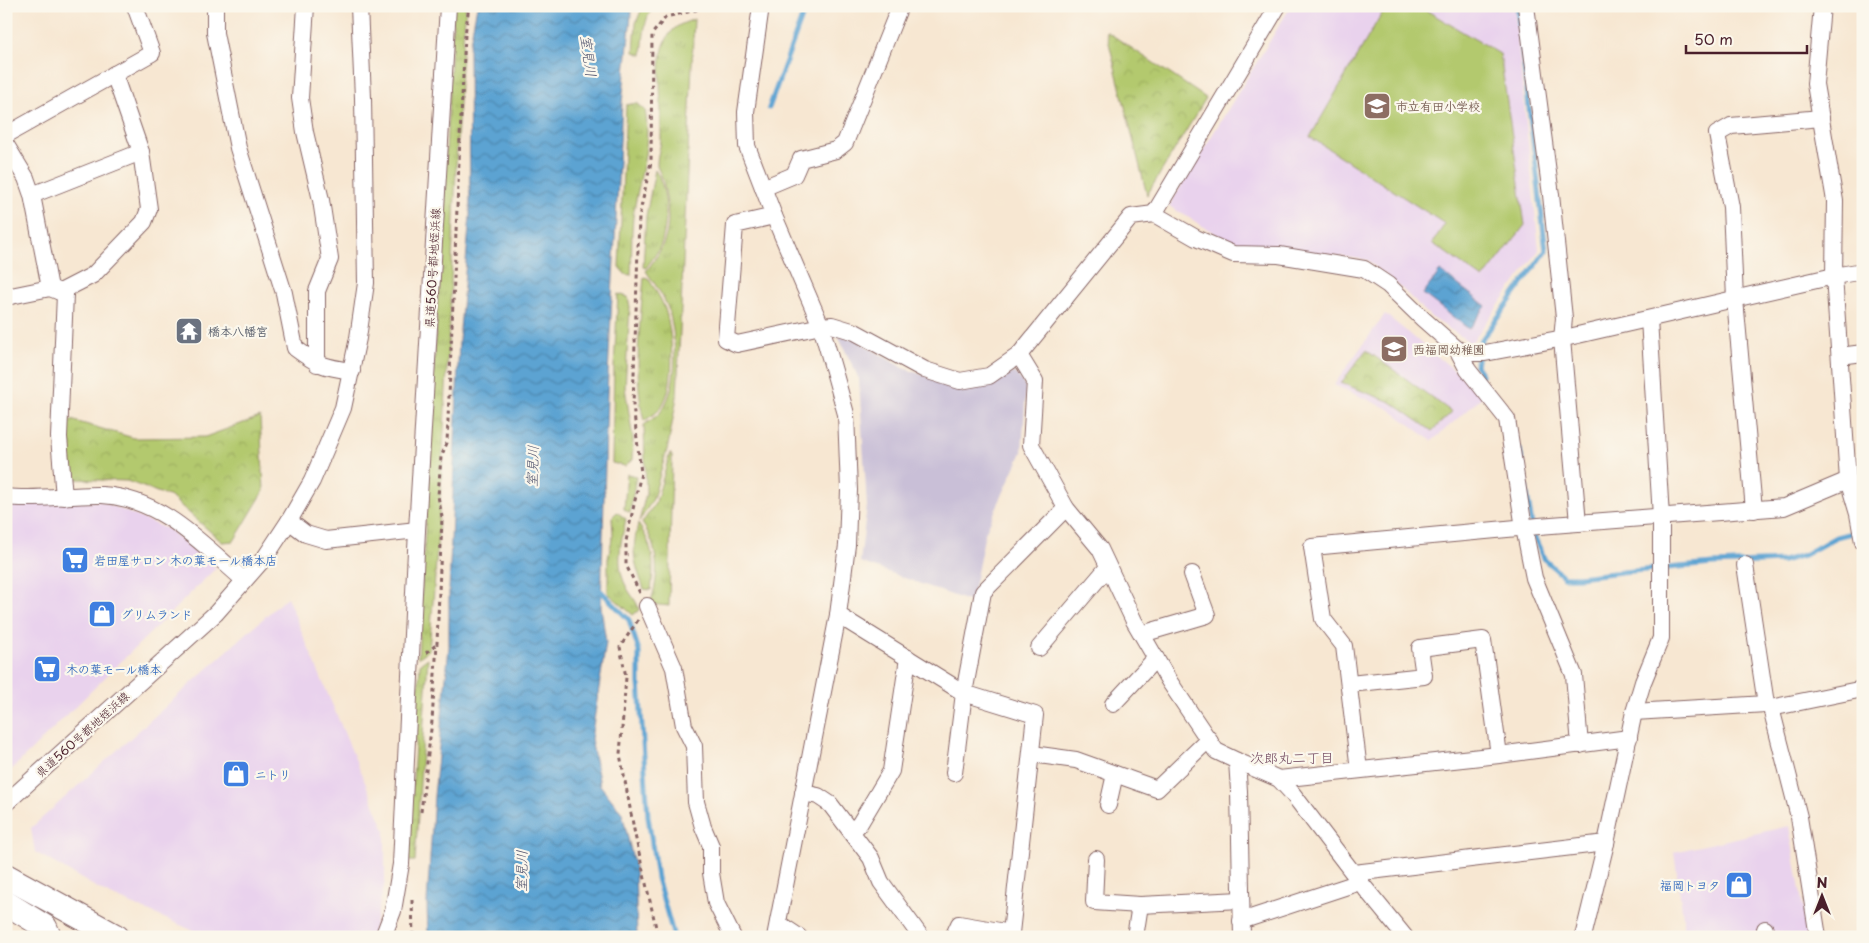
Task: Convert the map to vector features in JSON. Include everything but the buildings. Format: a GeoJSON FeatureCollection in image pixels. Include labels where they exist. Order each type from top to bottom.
{"type":"FeatureCollection","features":[{"type":"Feature","properties":{"kind":"highway"},"geometry":{"type":"LineString","coordinates":[[6,876],[117,937]]}},
{"type":"Feature","properties":{"kind":"highway"},"geometry":{"type":"LineString","coordinates":[[6,882],[103,937]]}},
{"type":"Feature","properties":{"kind":"highway"},"geometry":{"type":"LineString","coordinates":[[6,903],[45,927],[48,937]]}},
{"type":"Feature","properties":{"kind":"highway"},"geometry":{"type":"LineString","coordinates":[[6,913],[48,937]]}},
{"type":"Feature","properties":{"kind":"highway"},"geometry":{"type":"LineString","coordinates":[[6,920],[34,937]]}},
{"type":"Feature","properties":{"kind":"street"},"geometry":{"type":"LineString","coordinates":[[55,290],[32,195],[26,178],[7,143],[114,74],[152,53],[135,6]]}},
{"type":"Feature","properties":{"kind":"street"},"geometry":{"type":"LineString","coordinates":[[214,6],[215,33],[238,148],[284,293],[295,348],[316,364],[352,371]]}},
{"type":"Feature","properties":{"kind":"street"},"geometry":{"type":"LineString","coordinates":[[306,6],[300,98],[305,132],[321,200],[330,259],[317,291],[316,364]]}},
{"type":"Feature","properties":{"kind":"street","name":"県道560号都地姪浜線"},"geometry":{"type":"LineString","coordinates":[[6,803],[216,613],[266,556],[290,521],[312,481],[343,408],[352,371],[366,283],[359,6]]}},
{"type":"Feature","properties":{"kind":"street","name":"県道560号都地姪浜線"},"geometry":{"type":"LineString","coordinates":[[383,937],[393,911],[401,864],[417,530],[448,6]]}},
{"type":"Feature","properties":{"kind":"street"},"geometry":{"type":"LineString","coordinates":[[761,6],[746,112],[750,157],[821,326],[846,414],[849,516],[838,615],[776,930],[799,937]]}},
{"type":"Feature","properties":{"kind":"street"},"geometry":{"type":"LineString","coordinates":[[763,188],[794,175],[801,159],[836,150],[845,143],[900,6]]}},
{"type":"Feature","properties":{"kind":"street"},"geometry":{"type":"LineString","coordinates":[[1154,214],[1278,6]]}},
{"type":"Feature","properties":{"kind":"street"},"geometry":{"type":"LineString","coordinates":[[1526,6],[1551,195],[1564,318],[1562,339],[1578,523]]}},
{"type":"Feature","properties":{"kind":"street"},"geometry":{"type":"LineString","coordinates":[[1822,6],[1815,84],[1835,201],[1834,276],[1848,480],[1862,535]]}},
{"type":"Feature","properties":{"kind":"street"},"geometry":{"type":"LineString","coordinates":[[6,298],[55,290],[93,275],[144,222],[149,209],[141,152],[114,74]]}},
{"type":"Feature","properties":{"kind":"street"},"geometry":{"type":"LineString","coordinates":[[1754,510],[1735,299],[1731,207],[1717,134],[1731,126],[1821,118]]}},
{"type":"Feature","properties":{"kind":"street"},"geometry":{"type":"LineString","coordinates":[[32,195],[141,152]]}},
{"type":"Feature","properties":{"kind":"street"},"geometry":{"type":"LineString","coordinates":[[774,216],[734,225],[726,339],[737,344],[832,325],[855,332],[925,370],[960,381],[989,376],[1018,355],[1131,217],[1154,214],[1196,238],[1233,254],[1279,255],[1364,269],[1388,284],[1422,319],[1462,351],[1468,370],[1507,419],[1531,527],[1534,578],[1574,674],[1580,745]]}},
{"type":"Feature","properties":{"kind":"street"},"geometry":{"type":"LineString","coordinates":[[1462,351],[1485,352],[1562,339],[1834,276],[1863,271]]}},
{"type":"Feature","properties":{"kind":"street"},"geometry":{"type":"LineString","coordinates":[[55,290],[64,294],[59,437],[64,497]]}},
{"type":"Feature","properties":{"kind":"street"},"geometry":{"type":"LineString","coordinates":[[1583,937],[1606,844],[1634,712],[1643,682],[1661,638],[1661,518],[1649,319]]}},
{"type":"Feature","properties":{"kind":"street"},"geometry":{"type":"LineString","coordinates":[[1840,356],[1863,353]]}},
{"type":"Feature","properties":{"kind":"street"},"geometry":{"type":"LineString","coordinates":[[1018,355],[1035,381],[1031,445],[1066,508],[1100,549],[1142,634],[1216,751],[1279,780],[1292,793],[1405,937]]}},
{"type":"Feature","properties":{"kind":"street"},"geometry":{"type":"LineString","coordinates":[[1359,770],[1344,646],[1324,619],[1312,547],[1784,507],[1848,480]]}},
{"type":"Feature","properties":{"kind":"street"},"geometry":{"type":"LineString","coordinates":[[6,497],[102,495],[125,499],[161,512],[176,522],[244,580]]}},
{"type":"Feature","properties":{"kind":"street"},"geometry":{"type":"LineString","coordinates":[[954,773],[964,693],[983,592],[1066,508]]}},
{"type":"Feature","properties":{"kind":"street"},"geometry":{"type":"LineString","coordinates":[[290,521],[306,534],[326,540],[417,530]]}},
{"type":"Feature","properties":{"kind":"street"},"geometry":{"type":"LineString","coordinates":[[1745,565],[1768,706],[1799,817],[1818,937]]}},
{"type":"Feature","properties":{"kind":"street"},"geometry":{"type":"LineString","coordinates":[[1039,648],[1108,567]]}},
{"type":"Feature","properties":{"kind":"street"},"geometry":{"type":"LineString","coordinates":[[1142,634],[1207,615],[1192,574]]}},
{"type":"Feature","properties":{"kind":"street"},"geometry":{"type":"LineString","coordinates":[[647,606],[674,668],[684,726],[694,746],[696,802],[711,846],[711,873],[716,903],[733,937]]}},
{"type":"Feature","properties":{"kind":"street"},"geometry":{"type":"LineString","coordinates":[[838,615],[964,693],[1035,715],[1011,933],[959,924],[954,937]]}},
{"type":"Feature","properties":{"kind":"street"},"geometry":{"type":"LineString","coordinates":[[1350,684],[1424,676],[1420,648],[1483,640],[1499,755]]}},
{"type":"Feature","properties":{"kind":"street"},"geometry":{"type":"LineString","coordinates":[[852,832],[860,823],[891,771],[908,658]]}},
{"type":"Feature","properties":{"kind":"street"},"geometry":{"type":"LineString","coordinates":[[1113,704],[1156,658]]}},
{"type":"Feature","properties":{"kind":"street"},"geometry":{"type":"LineString","coordinates":[[1634,712],[1768,706],[1863,689]]}},
{"type":"Feature","properties":{"kind":"street"},"geometry":{"type":"LineString","coordinates":[[1279,780],[1629,738]]}},
{"type":"Feature","properties":{"kind":"street"},"geometry":{"type":"LineString","coordinates":[[1032,754],[1076,760],[1157,789],[1209,739]]}},
{"type":"Feature","properties":{"kind":"street"},"geometry":{"type":"LineString","coordinates":[[1236,761],[1239,791],[1242,929],[1357,878],[1606,844]]}},
{"type":"Feature","properties":{"kind":"street"},"geometry":{"type":"LineString","coordinates":[[1108,805],[1115,774]]}},
{"type":"Feature","properties":{"kind":"street"},"geometry":{"type":"LineString","coordinates":[[803,793],[818,796],[830,804],[872,858],[881,882],[921,937]]}},
{"type":"Feature","properties":{"kind":"street"},"geometry":{"type":"LineString","coordinates":[[1096,859],[1094,902],[1140,905],[1241,900]]}},
{"type":"Feature","properties":{"kind":"street"},"geometry":{"type":"LineString","coordinates":[[1135,937],[1140,905]]}},
{"type":"Feature","properties":{"kind":"path"},"geometry":{"type":"LineString","coordinates":[[420,817],[432,721],[437,643],[442,517],[438,496],[441,457],[447,443],[465,35],[469,6]]}},
{"type":"Feature","properties":{"kind":"path"},"geometry":{"type":"LineString","coordinates":[[657,937],[620,754],[626,677],[620,647],[647,606],[626,564],[626,541],[641,473],[633,405],[640,217],[651,162],[652,34],[666,17],[696,10],[702,6]]}},
{"type":"Feature","properties":{"kind":"path"},"geometry":{"type":"LineString","coordinates":[[412,893],[413,937]]}},
{"type":"Feature","properties":{"kind":"shaded area","name":"市立有田小学校"},"geometry":{"type":"Polygon","coordinates":[[[1291,6],[1514,6],[1539,250],[1471,343],[1431,317],[1398,285],[1367,260],[1283,248],[1254,247],[1221,237],[1169,206],[1291,6]]]}},
{"type":"Feature","properties":{"kind":"shaded area","name":"西福岡幼稚園"},"geometry":{"type":"Polygon","coordinates":[[[1385,314],[1474,386],[1483,396],[1432,441],[1389,409],[1334,385],[1385,314]]]}},
{"type":"Feature","properties":{"kind":"shaded area"},"geometry":{"type":"Polygon","coordinates":[[[838,336],[855,339],[901,367],[949,385],[971,387],[994,382],[1015,372],[1026,387],[1022,452],[985,533],[971,602],[860,562],[867,506],[859,379],[838,336]]]}},
{"type":"Feature","properties":{"kind":"shaded area","name":"木の葉モール橋本"},"geometry":{"type":"Polygon","coordinates":[[[101,501],[169,530],[216,568],[6,775],[6,504],[101,501]]]}},
{"type":"Feature","properties":{"kind":"shaded area"},"geometry":{"type":"Polygon","coordinates":[[[287,597],[385,830],[385,881],[372,937],[208,937],[106,893],[35,852],[31,828],[287,597]]]}},
{"type":"Feature","properties":{"kind":"shaded area","name":"福岡トヨタ"},"geometry":{"type":"Polygon","coordinates":[[[1789,826],[1808,937],[1683,937],[1683,917],[1674,852],[1789,826]]]}},
{"type":"Feature","properties":{"kind":"green space"},"geometry":{"type":"Polygon","coordinates":[[[454,6],[466,6],[458,112],[441,488],[429,650],[418,658],[454,6]]]}},
{"type":"Feature","properties":{"kind":"green space"},"geometry":{"type":"Polygon","coordinates":[[[643,6],[654,6],[646,23],[642,55],[634,52],[636,23],[643,6]]]}},
{"type":"Feature","properties":{"kind":"green space"},"geometry":{"type":"Polygon","coordinates":[[[1386,6],[1419,6],[1500,54],[1525,225],[1483,279],[1432,243],[1445,224],[1310,137],[1386,6]]]}},
{"type":"Feature","properties":{"kind":"green space"},"geometry":{"type":"Polygon","coordinates":[[[694,19],[677,397],[668,446],[653,499],[639,522],[646,493],[644,425],[662,410],[668,400],[675,360],[675,346],[668,308],[646,271],[661,249],[665,239],[668,218],[666,195],[657,164],[661,141],[661,59],[667,38],[674,29],[694,19]]]}},
{"type":"Feature","properties":{"kind":"green space"},"geometry":{"type":"Polygon","coordinates":[[[1106,31],[1206,98],[1147,195],[1106,31]]]}},
{"type":"Feature","properties":{"kind":"green space"},"geometry":{"type":"Polygon","coordinates":[[[637,103],[645,110],[647,137],[644,163],[633,217],[631,275],[625,274],[619,267],[626,105],[637,103]]]}},
{"type":"Feature","properties":{"kind":"green space"},"geometry":{"type":"Polygon","coordinates":[[[655,170],[664,193],[666,220],[660,245],[646,268],[643,267],[646,216],[655,170]]]}},
{"type":"Feature","properties":{"kind":"green space"},"geometry":{"type":"Polygon","coordinates":[[[644,277],[648,278],[665,309],[670,332],[672,361],[669,389],[665,401],[659,410],[644,421],[638,367],[644,277]]]}},
{"type":"Feature","properties":{"kind":"green space"},"geometry":{"type":"Polygon","coordinates":[[[618,294],[628,297],[630,307],[625,387],[633,439],[632,460],[625,466],[612,463],[618,294]]]}},
{"type":"Feature","properties":{"kind":"green space"},"geometry":{"type":"Polygon","coordinates":[[[1366,350],[1452,412],[1432,431],[1391,402],[1341,383],[1366,350]]]}},
{"type":"Feature","properties":{"kind":"green space"},"geometry":{"type":"Polygon","coordinates":[[[260,417],[264,491],[234,541],[222,542],[171,497],[127,481],[72,479],[64,418],[134,438],[205,437],[260,417]]]}},
{"type":"Feature","properties":{"kind":"green space"},"geometry":{"type":"Polygon","coordinates":[[[670,453],[672,456],[669,606],[650,604],[655,583],[656,562],[652,542],[642,523],[656,502],[670,453]]]}},
{"type":"Feature","properties":{"kind":"green space"},"geometry":{"type":"Polygon","coordinates":[[[627,474],[636,476],[630,513],[624,509],[627,474]]]}},
{"type":"Feature","properties":{"kind":"green space"},"geometry":{"type":"Polygon","coordinates":[[[617,512],[626,519],[620,561],[623,578],[639,610],[633,615],[608,593],[608,559],[613,534],[612,517],[617,512]]]}},
{"type":"Feature","properties":{"kind":"green space"},"geometry":{"type":"Polygon","coordinates":[[[638,524],[647,540],[652,556],[651,590],[644,589],[636,564],[634,551],[638,524]]]}},
{"type":"Feature","properties":{"kind":"green space"},"geometry":{"type":"Polygon","coordinates":[[[428,658],[415,861],[408,861],[420,664],[428,658]]]}},
{"type":"Feature","properties":{"kind":"water","name":"室見川"},"geometry":{"type":"Polygon","coordinates":[[[477,6],[632,6],[622,103],[607,394],[601,606],[606,643],[591,739],[600,785],[622,813],[635,868],[637,937],[428,937],[427,903],[434,796],[449,647],[449,591],[459,341],[470,216],[469,48],[477,6]]]}},
{"type":"Feature","properties":{"kind":"water"},"geometry":{"type":"Polygon","coordinates":[[[1440,271],[1486,306],[1469,329],[1423,294],[1440,271]]]}},
{"type":"Feature","properties":{"kind":"waterway"},"geometry":{"type":"LineString","coordinates":[[769,108],[806,6]]}},
{"type":"Feature","properties":{"kind":"waterway"},"geometry":{"type":"LineString","coordinates":[[1482,375],[1476,366],[1480,342],[1546,251],[1517,6]]}},
{"type":"Feature","properties":{"kind":"waterway"},"geometry":{"type":"LineString","coordinates":[[1520,450],[1532,525]]}},
{"type":"Feature","properties":{"kind":"waterway"},"geometry":{"type":"LineString","coordinates":[[1534,536],[1545,560],[1564,577],[1578,577],[1713,564],[1783,561],[1804,555],[1836,537],[1859,531]]}},
{"type":"Feature","properties":{"kind":"waterway"},"geometry":{"type":"LineString","coordinates":[[597,587],[629,620],[639,651],[639,683],[648,816],[657,878],[674,937]]}},
{"type":"Feature","properties":{"kind":"place","name":"市立有田小学校"},"geometry":{"type":"Point","coordinates":[1377,106]}},
{"type":"Feature","properties":{"kind":"place","name":"橋本八幡宮"},"geometry":{"type":"Point","coordinates":[189,331]}},
{"type":"Feature","properties":{"kind":"place","name":"西福岡幼稚園"},"geometry":{"type":"Point","coordinates":[1394,349]}},
{"type":"Feature","properties":{"kind":"place","name":"岩田屋サロン 木の葉モール橋本店"},"geometry":{"type":"Point","coordinates":[75,560]}},
{"type":"Feature","properties":{"kind":"place","name":"グリムランド"},"geometry":{"type":"Point","coordinates":[102,614]}},
{"type":"Feature","properties":{"kind":"place","name":"木の葉モール橋本"},"geometry":{"type":"Point","coordinates":[47,669]}},
{"type":"Feature","properties":{"kind":"place","name":"ニトリ"},"geometry":{"type":"Point","coordinates":[236,774]}},
{"type":"Feature","properties":{"kind":"place","name":"福岡トヨタ"},"geometry":{"type":"Point","coordinates":[1739,885]}},
{"type":"Feature","properties":{"kind":"district","name":"次郎丸二丁目"},"geometry":{"type":"Point","coordinates":[1292,757]}}]}
